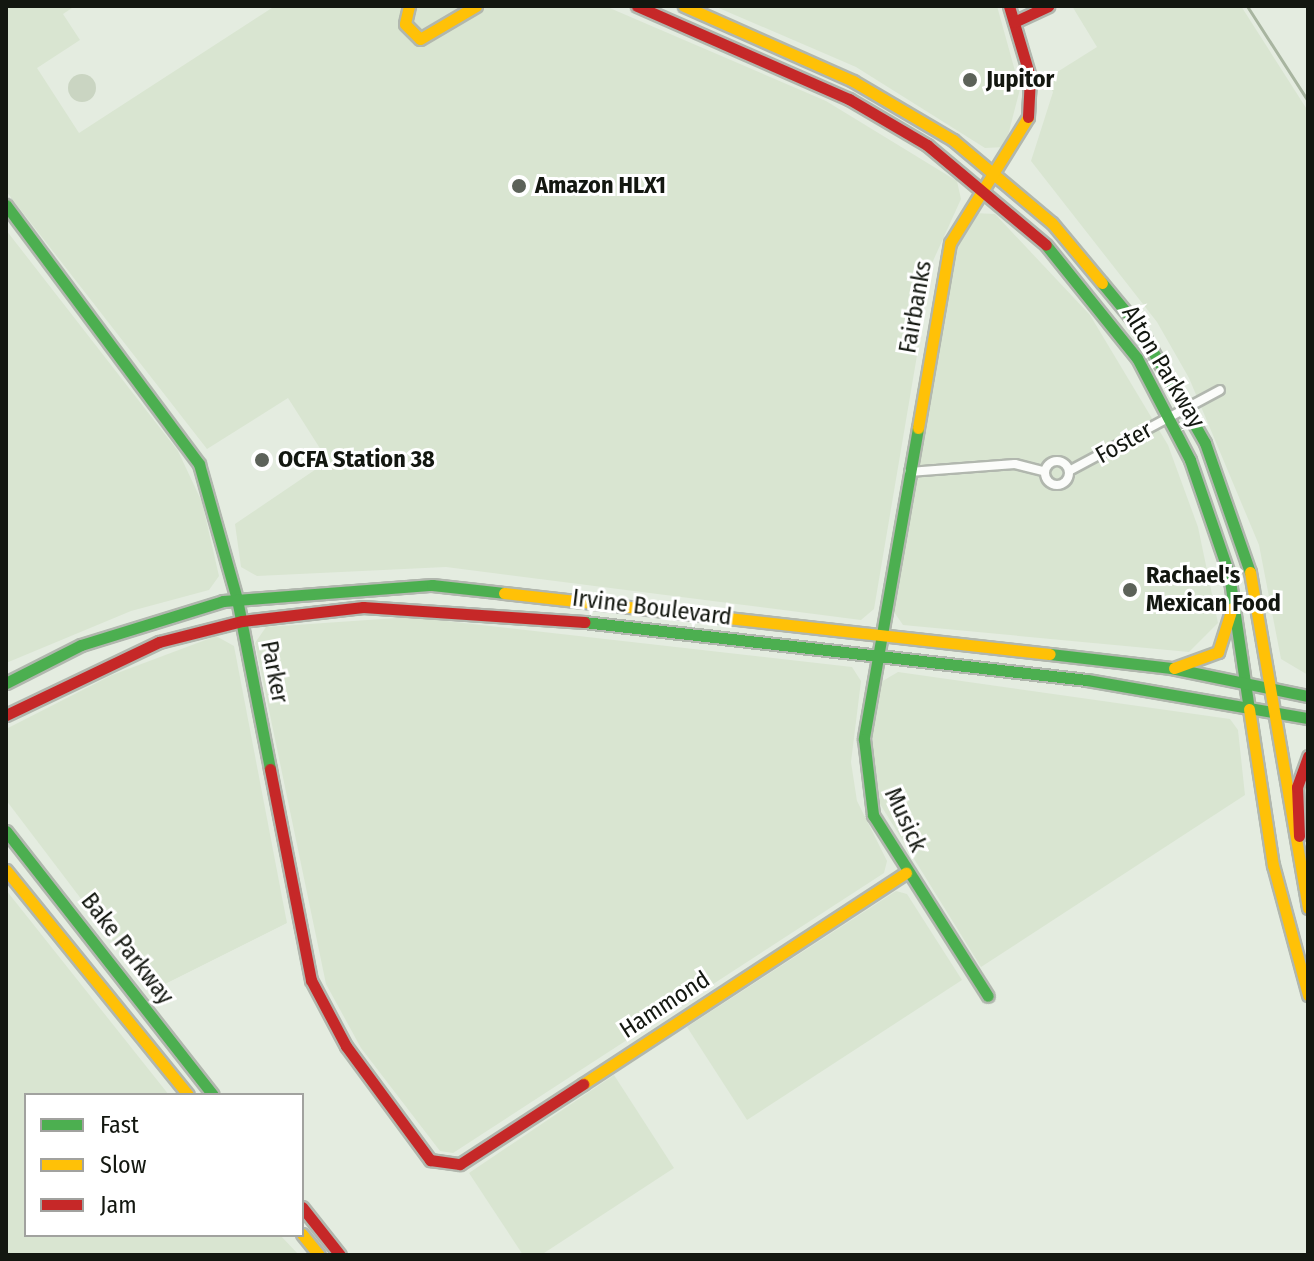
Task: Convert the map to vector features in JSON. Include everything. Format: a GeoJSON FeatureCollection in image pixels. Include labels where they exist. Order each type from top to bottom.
{"type":"FeatureCollection","features":[{"type":"Feature","properties":{"kind":"main road"},"geometry":{"type":"LineString","coordinates":[[409,6],[405,24],[420,39],[476,6]]}},
{"type":"Feature","properties":{"kind":"main road","name":"Alton Parkway"},"geometry":{"type":"LineString","coordinates":[[637,6],[849,99],[984,187],[1090,293],[1171,417],[1210,512],[1234,599],[1273,865],[1308,995]]}},
{"type":"Feature","properties":{"kind":"main road","name":"Alton Parkway"},"geometry":{"type":"LineString","coordinates":[[684,6],[886,98],[996,173],[1109,287],[1187,408],[1245,544],[1308,908]]}},
{"type":"Feature","properties":{"kind":"main road","name":"Fairbanks"},"geometry":{"type":"LineString","coordinates":[[881,638],[950,243],[984,187],[1023,133],[1031,99],[1009,6]]}},
{"type":"Feature","properties":{"kind":"main road"},"geometry":{"type":"LineString","coordinates":[[1014,22],[1048,6]]}},
{"type":"Feature","properties":{"kind":"main road","name":"Parker"},"geometry":{"type":"LineString","coordinates":[[6,205],[188,444],[215,504],[237,599],[311,980],[346,1046],[430,1160],[444,1167]]}},
{"type":"Feature","properties":{"kind":"main road","name":"Irvine Boulevard"},"geometry":{"type":"LineString","coordinates":[[6,683],[81,645],[237,599],[377,585],[457,586],[881,638],[1171,668],[1272,686],[1308,696]]}},
{"type":"Feature","properties":{"kind":"main road"},"geometry":{"type":"LineString","coordinates":[[1171,668],[1218,652],[1234,599]]}},
{"type":"Feature","properties":{"kind":"main road","name":"Irvine Boulevard"},"geometry":{"type":"LineString","coordinates":[[6,715],[159,642],[242,621],[363,607],[467,609],[1250,703],[1308,718]]}},
{"type":"Feature","properties":{"kind":"main road","name":"Musick"},"geometry":{"type":"LineString","coordinates":[[881,638],[864,739],[867,792],[906,873],[988,996]]}},
{"type":"Feature","properties":{"kind":"main road"},"geometry":{"type":"LineString","coordinates":[[1303,884],[1297,787],[1308,756]]}},
{"type":"Feature","properties":{"kind":"main road","name":"Bake Parkway"},"geometry":{"type":"LineString","coordinates":[[6,831],[211,1093]]}},
{"type":"Feature","properties":{"kind":"main road","name":"Bake Parkway"},"geometry":{"type":"LineString","coordinates":[[6,870],[186,1093]]}},
{"type":"Feature","properties":{"kind":"main road","name":"Hammond"},"geometry":{"type":"LineString","coordinates":[[444,1167],[460,1164],[906,873]]}},
{"type":"Feature","properties":{"kind":"main road"},"geometry":{"type":"LineString","coordinates":[[304,1210],[340,1255]]}},
{"type":"Feature","properties":{"kind":"main road"},"geometry":{"type":"LineString","coordinates":[[304,1236],[319,1255]]}},
{"type":"Feature","properties":{"kind":"street","name":"Foster"},"geometry":{"type":"LineString","coordinates":[[1069,471],[1220,390]]}},
{"type":"Feature","properties":{"kind":"street"},"geometry":{"type":"LineString","coordinates":[[909,472],[1015,464],[1044,471],[1059,486],[1069,471],[1059,461],[1044,471]]}},
{"type":"Feature","properties":{"kind":"shaded area"},"geometry":{"type":"Polygon","coordinates":[[[6,6],[75,6],[63,14],[80,40],[37,68],[79,133],[275,6],[605,6],[826,101],[957,181],[961,199],[933,261],[874,609],[861,620],[446,567],[257,576],[241,567],[235,524],[328,461],[288,398],[207,449],[6,191],[6,6]]]}},
{"type":"Feature","properties":{"kind":"shaded area"},"geometry":{"type":"Polygon","coordinates":[[[714,6],[997,6],[1020,89],[1005,147],[985,148],[856,67],[714,6]]]}},
{"type":"Feature","properties":{"kind":"shaded area"},"geometry":{"type":"Polygon","coordinates":[[[1072,6],[1241,6],[1308,111],[1308,675],[1281,659],[1259,545],[1189,378],[1157,322],[1031,161],[1053,92],[1046,79],[1097,47],[1072,6]]]}},
{"type":"Feature","properties":{"kind":"shaded area"},"geometry":{"type":"Polygon","coordinates":[[[82,74],[92,78],[96,88],[92,98],[82,102],[72,98],[68,88],[72,78],[82,74]]]}},
{"type":"Feature","properties":{"kind":"shaded area"},"geometry":{"type":"Polygon","coordinates":[[[974,213],[995,214],[1090,315],[1168,445],[1198,527],[1218,623],[1189,652],[903,625],[894,612],[956,248],[974,213]]]}},
{"type":"Feature","properties":{"kind":"shaded area"},"geometry":{"type":"Polygon","coordinates":[[[6,230],[178,451],[202,502],[219,576],[209,590],[131,611],[6,663],[6,230]]]}},
{"type":"Feature","properties":{"kind":"shaded area"},"geometry":{"type":"Polygon","coordinates":[[[411,617],[852,667],[861,681],[851,762],[857,801],[887,861],[884,873],[453,1153],[440,1151],[361,1048],[326,984],[255,643],[266,627],[411,617]]]}},
{"type":"Feature","properties":{"kind":"shaded area"},"geometry":{"type":"Polygon","coordinates":[[[216,636],[234,646],[287,923],[151,991],[6,800],[6,729],[112,675],[216,636]]]}},
{"type":"Feature","properties":{"kind":"shaded area"},"geometry":{"type":"Polygon","coordinates":[[[898,672],[1230,719],[1238,730],[1245,795],[981,967],[880,804],[872,737],[881,682],[898,672]]]}},
{"type":"Feature","properties":{"kind":"shaded area"},"geometry":{"type":"Polygon","coordinates":[[[6,890],[167,1093],[24,1093],[24,1237],[282,1237],[299,1255],[6,1255],[6,890]]]}},
{"type":"Feature","properties":{"kind":"shaded area"},"geometry":{"type":"Polygon","coordinates":[[[896,891],[907,894],[962,980],[747,1120],[687,1027],[896,891]]]}},
{"type":"Feature","properties":{"kind":"shaded area"},"geometry":{"type":"Polygon","coordinates":[[[614,1075],[674,1168],[541,1255],[523,1255],[469,1173],[614,1075]]]}},
{"type":"Feature","properties":{"kind":"waterway"},"geometry":{"type":"LineString","coordinates":[[1247,6],[1308,101]]}},
{"type":"Feature","properties":{"kind":"traffic: fast"},"geometry":{"type":"LineString","coordinates":[[6,205],[199,464],[237,599],[270,769]]}},
{"type":"Feature","properties":{"kind":"traffic: fast"},"geometry":{"type":"LineString","coordinates":[[1046,245],[1137,358],[1190,460],[1229,574],[1249,709]]}},
{"type":"Feature","properties":{"kind":"traffic: fast"},"geometry":{"type":"LineString","coordinates":[[1102,283],[1140,329],[1205,443],[1250,572]]}},
{"type":"Feature","properties":{"kind":"traffic: fast"},"geometry":{"type":"LineString","coordinates":[[918,428],[864,739],[873,815],[988,996]]}},
{"type":"Feature","properties":{"kind":"traffic: fast"},"geometry":{"type":"LineString","coordinates":[[6,683],[81,645],[223,601],[432,585],[504,593]]}},
{"type":"Feature","properties":{"kind":"traffic: fast"},"geometry":{"type":"LineString","coordinates":[[584,622],[1087,680],[1308,718]]}},
{"type":"Feature","properties":{"kind":"traffic: fast"},"geometry":{"type":"LineString","coordinates":[[1050,654],[1171,668],[1308,696]]}},
{"type":"Feature","properties":{"kind":"traffic: fast"},"geometry":{"type":"LineString","coordinates":[[6,831],[211,1093]]}},
{"type":"Feature","properties":{"kind":"traffic: slow"},"geometry":{"type":"LineString","coordinates":[[409,6],[405,24],[420,39],[476,6]]}},
{"type":"Feature","properties":{"kind":"traffic: slow"},"geometry":{"type":"LineString","coordinates":[[684,6],[853,81],[953,140],[1052,223],[1102,283]]}},
{"type":"Feature","properties":{"kind":"traffic: slow"},"geometry":{"type":"LineString","coordinates":[[918,428],[950,243],[1028,117]]}},
{"type":"Feature","properties":{"kind":"traffic: slow"},"geometry":{"type":"LineString","coordinates":[[1250,572],[1308,908]]}},
{"type":"Feature","properties":{"kind":"traffic: slow"},"geometry":{"type":"LineString","coordinates":[[504,593],[1050,654]]}},
{"type":"Feature","properties":{"kind":"traffic: slow"},"geometry":{"type":"LineString","coordinates":[[1174,668],[1218,652],[1232,608]]}},
{"type":"Feature","properties":{"kind":"traffic: slow"},"geometry":{"type":"LineString","coordinates":[[1249,709],[1273,865],[1308,995]]}},
{"type":"Feature","properties":{"kind":"traffic: slow"},"geometry":{"type":"LineString","coordinates":[[6,870],[186,1093]]}},
{"type":"Feature","properties":{"kind":"traffic: slow"},"geometry":{"type":"LineString","coordinates":[[583,1084],[906,873]]}},
{"type":"Feature","properties":{"kind":"traffic: slow"},"geometry":{"type":"LineString","coordinates":[[304,1236],[319,1255]]}},
{"type":"Feature","properties":{"kind":"traffic: jam"},"geometry":{"type":"LineString","coordinates":[[637,6],[849,99],[927,145],[1046,245]]}},
{"type":"Feature","properties":{"kind":"traffic: jam"},"geometry":{"type":"LineString","coordinates":[[1009,6],[1030,77],[1028,117]]}},
{"type":"Feature","properties":{"kind":"traffic: jam"},"geometry":{"type":"LineString","coordinates":[[1014,22],[1048,6]]}},
{"type":"Feature","properties":{"kind":"traffic: jam"},"geometry":{"type":"LineString","coordinates":[[6,715],[159,642],[242,621],[363,607],[584,622]]}},
{"type":"Feature","properties":{"kind":"traffic: jam"},"geometry":{"type":"LineString","coordinates":[[1299,836],[1297,787],[1308,756]]}},
{"type":"Feature","properties":{"kind":"traffic: jam"},"geometry":{"type":"LineString","coordinates":[[270,769],[311,980],[346,1046],[430,1160],[460,1164],[583,1084]]}},
{"type":"Feature","properties":{"kind":"traffic: jam"},"geometry":{"type":"LineString","coordinates":[[304,1210],[340,1255]]}},
{"type":"Feature","properties":{"kind":"place","name":"Jupitor"},"geometry":{"type":"Point","coordinates":[970,80]}},
{"type":"Feature","properties":{"kind":"place","name":"Amazon HLX1"},"geometry":{"type":"Point","coordinates":[519,186]}},
{"type":"Feature","properties":{"kind":"place","name":"OCFA Station 38"},"geometry":{"type":"Point","coordinates":[262,460]}},
{"type":"Feature","properties":{"kind":"place","name":"Rachael's Mexican Food"},"geometry":{"type":"Point","coordinates":[1130,590]}}]}
